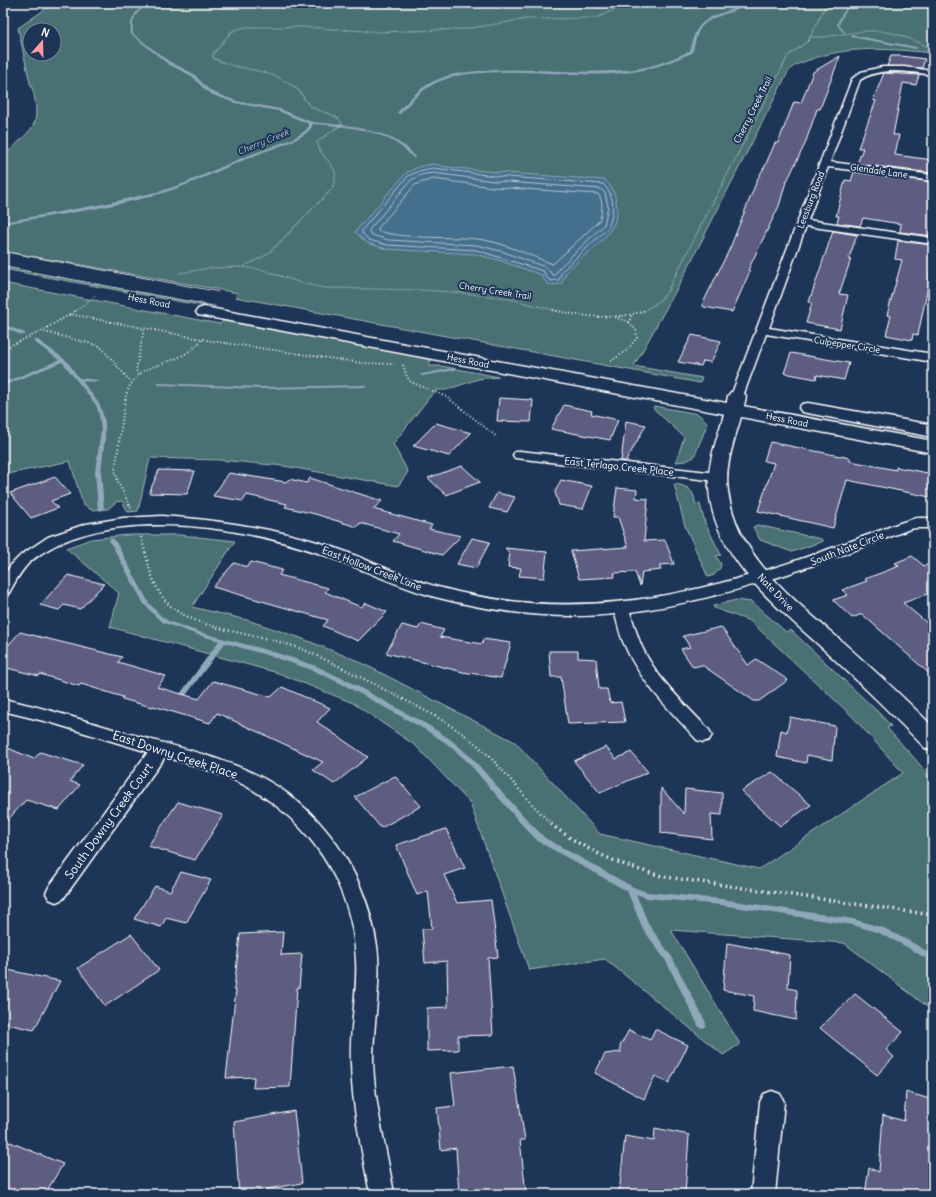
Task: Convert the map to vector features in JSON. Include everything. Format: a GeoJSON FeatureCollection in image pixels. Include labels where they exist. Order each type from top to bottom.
{"type":"FeatureCollection","features":[{"type":"Feature","properties":{"kind":"main road","name":"Hess Road"},"geometry":{"type":"LineString","coordinates":[[3,259],[217,299],[736,403],[933,448]]}},
{"type":"Feature","properties":{"kind":"main road","name":"Hess Road"},"geometry":{"type":"LineString","coordinates":[[3,274],[119,296]]}},
{"type":"Feature","properties":{"kind":"main road","name":"Hess Road"},"geometry":{"type":"LineString","coordinates":[[196,310],[736,403],[933,431]]}},
{"type":"Feature","properties":{"kind":"street","name":"Leesburg Road"},"geometry":{"type":"LineString","coordinates":[[736,403],[761,330],[855,82],[859,77],[869,72],[885,70],[903,69],[933,73]]}},
{"type":"Feature","properties":{"kind":"street","name":"Glendale Lane"},"geometry":{"type":"LineString","coordinates":[[824,164],[933,178]]}},
{"type":"Feature","properties":{"kind":"street"},"geometry":{"type":"LineString","coordinates":[[802,222],[933,241]]}},
{"type":"Feature","properties":{"kind":"street","name":"Culpepper Circle"},"geometry":{"type":"LineString","coordinates":[[761,330],[933,358]]}},
{"type":"Feature","properties":{"kind":"street","name":"Nate Drive"},"geometry":{"type":"LineString","coordinates":[[736,403],[723,448],[717,477],[718,496],[725,522],[741,552],[782,600],[884,692],[933,742]]}},
{"type":"Feature","properties":{"kind":"street","name":"East Terlago Creek Place"},"geometry":{"type":"LineString","coordinates":[[520,455],[717,477]]}},
{"type":"Feature","properties":{"kind":"street","name":"East Hollow Creek Lane"},"geometry":{"type":"LineString","coordinates":[[3,589],[16,569],[27,557],[44,545],[68,534],[88,528],[112,524],[176,522],[235,527],[284,537],[315,546],[421,587],[480,602],[544,609],[597,610],[621,608],[683,598],[761,577]]}},
{"type":"Feature","properties":{"kind":"street","name":"South Nate Circle"},"geometry":{"type":"LineString","coordinates":[[761,577],[805,564],[905,526],[933,523]]}},
{"type":"Feature","properties":{"kind":"street"},"geometry":{"type":"LineString","coordinates":[[621,608],[628,632],[644,665],[663,690],[703,735]]}},
{"type":"Feature","properties":{"kind":"street","name":"East Downy Creek Place"},"geometry":{"type":"LineString","coordinates":[[3,705],[35,712],[162,749],[249,779],[271,792],[290,806],[310,824],[332,850],[344,872],[359,911],[366,945],[367,977],[363,1023],[362,1062],[382,1194]]}},
{"type":"Feature","properties":{"kind":"street","name":"South Downy Creek Court"},"geometry":{"type":"LineString","coordinates":[[56,893],[162,749]]}},
{"type":"Feature","properties":{"kind":"street"},"geometry":{"type":"LineString","coordinates":[[763,1194],[772,1102]]}},
{"type":"Feature","properties":{"kind":"path"},"geometry":{"type":"LineString","coordinates":[[242,267],[262,258],[273,250],[282,239],[318,206],[328,193],[336,181],[336,174],[333,167],[320,151],[318,142],[342,124],[336,116],[310,106],[303,100],[298,90],[285,81],[265,72],[225,64],[213,58],[213,54],[234,30],[241,27],[258,26],[381,32],[465,29],[526,19],[596,18],[612,11],[621,3]]}},
{"type":"Feature","properties":{"kind":"path","name":"Cherry Creek Trail"},"geometry":{"type":"LineString","coordinates":[[174,274],[214,267],[242,267],[264,270],[296,282],[324,288],[416,289],[471,293],[522,301],[587,316],[632,314],[654,306],[666,294],[788,56],[794,50],[806,43],[827,3]]}},
{"type":"Feature","properties":{"kind":"path"},"geometry":{"type":"LineString","coordinates":[[810,37],[823,38],[877,31],[914,40],[933,49]]}},
{"type":"Feature","properties":{"kind":"path"},"geometry":{"type":"LineString","coordinates":[[3,349],[41,331],[69,314],[79,310],[101,291]]}},
{"type":"Feature","properties":{"kind":"path"},"geometry":{"type":"LineString","coordinates":[[69,314],[202,340],[362,363],[402,364],[407,377],[411,382],[447,397],[497,437]]}},
{"type":"Feature","properties":{"kind":"path"},"geometry":{"type":"LineString","coordinates":[[629,322],[632,314]]}},
{"type":"Feature","properties":{"kind":"path"},"geometry":{"type":"LineString","coordinates":[[611,361],[626,351],[637,338],[636,330],[629,322],[614,316]]}},
{"type":"Feature","properties":{"kind":"path"},"geometry":{"type":"LineString","coordinates":[[138,375],[136,370],[144,329]]}},
{"type":"Feature","properties":{"kind":"path"},"geometry":{"type":"LineString","coordinates":[[41,331],[97,345],[114,360],[131,382]]}},
{"type":"Feature","properties":{"kind":"path"},"geometry":{"type":"LineString","coordinates":[[133,512],[118,482],[115,470],[126,395],[131,382],[138,375],[156,364],[178,358],[190,352],[202,340]]}},
{"type":"Feature","properties":{"kind":"path"},"geometry":{"type":"LineString","coordinates":[[140,533],[156,587],[172,608],[198,620],[267,638],[316,655],[447,722],[491,756],[551,824],[572,839],[599,854],[636,869],[666,877],[933,914]]}},
{"type":"Feature","properties":{"kind":"green space"},"geometry":{"type":"Polygon","coordinates":[[[54,3],[933,3],[933,53],[871,49],[839,52],[800,63],[795,65],[788,72],[679,285],[634,366],[702,378],[700,383],[235,297],[238,293],[3,251],[3,157],[31,129],[35,121],[35,98],[25,62],[62,62],[62,22],[27,22],[54,3]]]}},
{"type":"Feature","properties":{"kind":"green space"},"geometry":{"type":"Polygon","coordinates":[[[22,25],[22,46],[18,28],[22,25]]]}},
{"type":"Feature","properties":{"kind":"green space"},"geometry":{"type":"Polygon","coordinates":[[[3,264],[213,303],[209,307],[3,269],[3,264]]]}},
{"type":"Feature","properties":{"kind":"green space"},"geometry":{"type":"Polygon","coordinates":[[[3,283],[220,324],[223,321],[432,359],[428,366],[441,366],[499,377],[478,379],[446,390],[437,390],[432,394],[393,444],[408,472],[398,486],[284,466],[220,460],[150,458],[138,511],[128,512],[122,501],[116,502],[108,509],[91,510],[83,505],[70,461],[3,475],[3,283]]]}},
{"type":"Feature","properties":{"kind":"green space"},"geometry":{"type":"Polygon","coordinates":[[[654,406],[698,414],[706,421],[707,425],[694,457],[686,461],[676,462],[684,437],[653,408],[654,406]]]}},
{"type":"Feature","properties":{"kind":"green space"},"geometry":{"type":"Polygon","coordinates":[[[674,484],[689,489],[695,498],[695,503],[700,504],[705,523],[721,555],[716,556],[721,564],[720,568],[714,575],[708,577],[685,526],[674,484]]]}},
{"type":"Feature","properties":{"kind":"green space"},"geometry":{"type":"Polygon","coordinates":[[[757,525],[821,539],[823,541],[792,552],[760,540],[753,527],[757,525]]]}},
{"type":"Feature","properties":{"kind":"green space"},"geometry":{"type":"Polygon","coordinates":[[[127,535],[180,535],[235,541],[192,607],[247,620],[298,637],[358,661],[515,742],[600,834],[759,869],[903,773],[852,716],[750,621],[714,608],[713,606],[736,600],[752,602],[786,632],[791,630],[878,712],[891,726],[887,728],[932,780],[933,779],[933,1011],[844,943],[671,930],[740,1044],[723,1055],[605,959],[529,970],[470,803],[416,746],[353,703],[278,673],[110,627],[119,593],[66,548],[91,539],[127,535]]]}},
{"type":"Feature","properties":{"kind":"water"},"geometry":{"type":"Polygon","coordinates":[[[433,164],[494,172],[605,180],[614,194],[617,213],[614,223],[601,242],[566,273],[561,284],[549,285],[544,280],[542,275],[498,260],[474,254],[386,249],[367,243],[355,232],[406,173],[418,167],[433,164]]]}},
{"type":"Feature","properties":{"kind":"building"},"geometry":{"type":"Polygon","coordinates":[[[840,56],[820,109],[817,109],[805,144],[785,185],[779,206],[748,270],[750,271],[732,312],[704,307],[702,305],[730,248],[758,178],[775,143],[778,143],[794,102],[801,103],[813,72],[840,56]]]}},
{"type":"Feature","properties":{"kind":"building"},"geometry":{"type":"Polygon","coordinates":[[[891,56],[925,59],[922,68],[887,66],[891,56]]]}},
{"type":"Feature","properties":{"kind":"building"},"geometry":{"type":"Polygon","coordinates":[[[884,73],[919,75],[916,85],[903,83],[893,135],[899,135],[895,155],[933,160],[933,173],[857,164],[863,148],[858,148],[876,101],[873,100],[884,73]]]}},
{"type":"Feature","properties":{"kind":"building"},"geometry":{"type":"Polygon","coordinates":[[[854,172],[933,182],[933,236],[900,232],[901,224],[863,218],[860,226],[837,223],[839,216],[836,216],[845,180],[851,181],[854,172]]]}},
{"type":"Feature","properties":{"kind":"building"},"geometry":{"type":"Polygon","coordinates":[[[833,231],[857,235],[849,258],[851,259],[839,294],[848,295],[840,329],[806,323],[812,303],[809,302],[833,231]]]}},
{"type":"Feature","properties":{"kind":"building"},"geometry":{"type":"Polygon","coordinates":[[[898,241],[933,245],[929,281],[918,335],[913,334],[912,340],[886,335],[891,316],[887,315],[902,260],[895,259],[898,241]]]}},
{"type":"Feature","properties":{"kind":"building"},"geometry":{"type":"Polygon","coordinates":[[[692,335],[721,341],[711,362],[703,361],[701,366],[678,362],[692,335]]]}},
{"type":"Feature","properties":{"kind":"building"},"geometry":{"type":"Polygon","coordinates":[[[791,353],[849,363],[844,380],[817,375],[816,379],[784,373],[791,353]]]}},
{"type":"Feature","properties":{"kind":"building"},"geometry":{"type":"Polygon","coordinates":[[[499,398],[533,400],[531,422],[497,421],[499,398]]]}},
{"type":"Feature","properties":{"kind":"building"},"geometry":{"type":"Polygon","coordinates":[[[564,405],[592,411],[591,414],[618,420],[610,440],[551,429],[564,405]]]}},
{"type":"Feature","properties":{"kind":"building"},"geometry":{"type":"Polygon","coordinates":[[[626,421],[646,425],[626,461],[621,461],[626,421]]]}},
{"type":"Feature","properties":{"kind":"building"},"geometry":{"type":"Polygon","coordinates":[[[436,423],[471,433],[449,456],[413,446],[436,423]]]}},
{"type":"Feature","properties":{"kind":"building"},"geometry":{"type":"Polygon","coordinates":[[[770,442],[850,458],[850,461],[896,470],[896,467],[933,474],[930,497],[847,480],[833,528],[758,511],[774,463],[764,461],[770,442]]]}},
{"type":"Feature","properties":{"kind":"building"},"geometry":{"type":"Polygon","coordinates":[[[462,466],[480,482],[446,495],[428,478],[462,466]]]}},
{"type":"Feature","properties":{"kind":"building"},"geometry":{"type":"Polygon","coordinates":[[[159,470],[195,471],[187,494],[149,493],[159,470]]]}},
{"type":"Feature","properties":{"kind":"building"},"geometry":{"type":"Polygon","coordinates":[[[229,473],[286,482],[289,479],[307,483],[310,478],[382,501],[373,509],[432,525],[429,529],[461,536],[442,555],[393,541],[399,534],[360,523],[357,527],[315,514],[285,507],[287,504],[247,495],[243,501],[213,496],[229,473]]]}},
{"type":"Feature","properties":{"kind":"building"},"geometry":{"type":"Polygon","coordinates":[[[55,477],[70,494],[51,501],[58,508],[31,518],[10,493],[55,477]]]}},
{"type":"Feature","properties":{"kind":"building"},"geometry":{"type":"Polygon","coordinates":[[[561,480],[592,486],[583,509],[559,505],[555,492],[561,480]]]}},
{"type":"Feature","properties":{"kind":"building"},"geometry":{"type":"Polygon","coordinates":[[[617,488],[637,490],[636,498],[648,499],[644,541],[665,540],[674,564],[659,565],[661,570],[642,572],[640,586],[635,572],[614,573],[615,577],[579,579],[571,551],[628,547],[618,517],[613,517],[617,488]]]}},
{"type":"Feature","properties":{"kind":"building"},"geometry":{"type":"Polygon","coordinates":[[[497,493],[515,497],[507,512],[489,508],[497,493]]]}},
{"type":"Feature","properties":{"kind":"building"},"geometry":{"type":"Polygon","coordinates":[[[472,538],[490,542],[476,568],[457,564],[472,538]]]}},
{"type":"Feature","properties":{"kind":"building"},"geometry":{"type":"Polygon","coordinates":[[[505,548],[547,552],[544,578],[519,576],[521,568],[508,567],[510,553],[505,548]]]}},
{"type":"Feature","properties":{"kind":"building"},"geometry":{"type":"Polygon","coordinates":[[[912,556],[924,566],[933,563],[933,592],[903,603],[933,628],[933,677],[862,614],[852,618],[833,600],[848,595],[842,590],[867,581],[865,579],[899,566],[895,563],[912,556]]]}},
{"type":"Feature","properties":{"kind":"building"},"geometry":{"type":"Polygon","coordinates":[[[251,562],[282,570],[279,575],[328,588],[325,592],[361,607],[366,603],[387,612],[358,641],[323,626],[328,620],[213,587],[234,563],[247,567],[251,562]]]}},
{"type":"Feature","properties":{"kind":"building"},"geometry":{"type":"Polygon","coordinates":[[[68,575],[104,584],[80,609],[64,605],[59,610],[40,605],[68,575]]]}},
{"type":"Feature","properties":{"kind":"building"},"geometry":{"type":"Polygon","coordinates":[[[421,624],[444,630],[440,637],[482,644],[483,639],[511,643],[501,678],[463,672],[386,653],[402,625],[418,629],[421,624]]]}},
{"type":"Feature","properties":{"kind":"building"},"geometry":{"type":"Polygon","coordinates":[[[721,627],[748,665],[756,659],[788,680],[759,701],[754,701],[702,665],[693,667],[681,649],[690,647],[683,636],[721,627]]]}},
{"type":"Feature","properties":{"kind":"building"},"geometry":{"type":"Polygon","coordinates":[[[20,632],[122,657],[118,662],[166,676],[157,687],[199,699],[213,681],[271,697],[282,687],[330,708],[317,722],[368,757],[334,784],[313,770],[323,762],[217,713],[210,723],[153,706],[122,699],[123,697],[81,684],[79,686],[40,674],[39,676],[3,667],[3,651],[20,632]]]}},
{"type":"Feature","properties":{"kind":"building"},"geometry":{"type":"Polygon","coordinates":[[[549,651],[578,651],[578,658],[596,659],[599,689],[607,689],[610,703],[621,702],[625,722],[568,724],[561,677],[551,677],[549,651]]]}},
{"type":"Feature","properties":{"kind":"building"},"geometry":{"type":"Polygon","coordinates":[[[790,717],[835,726],[832,760],[807,755],[806,763],[777,757],[781,730],[787,732],[790,717]]]}},
{"type":"Feature","properties":{"kind":"building"},"geometry":{"type":"Polygon","coordinates":[[[3,746],[34,759],[40,752],[83,765],[70,781],[80,785],[59,810],[26,800],[3,825],[3,746]]]}},
{"type":"Feature","properties":{"kind":"building"},"geometry":{"type":"Polygon","coordinates":[[[606,747],[616,759],[631,752],[648,772],[600,793],[574,761],[606,747]]]}},
{"type":"Feature","properties":{"kind":"building"},"geometry":{"type":"Polygon","coordinates":[[[772,772],[811,805],[780,826],[741,791],[772,772]]]}},
{"type":"Feature","properties":{"kind":"building"},"geometry":{"type":"Polygon","coordinates":[[[395,776],[421,806],[381,828],[355,797],[395,776]]]}},
{"type":"Feature","properties":{"kind":"building"},"geometry":{"type":"Polygon","coordinates":[[[661,788],[684,814],[685,789],[722,793],[722,815],[711,814],[712,839],[661,833],[661,788]]]}},
{"type":"Feature","properties":{"kind":"building"},"geometry":{"type":"Polygon","coordinates":[[[178,802],[223,815],[195,860],[148,846],[178,802]]]}},
{"type":"Feature","properties":{"kind":"building"},"geometry":{"type":"Polygon","coordinates":[[[446,829],[465,868],[444,875],[457,903],[491,900],[498,957],[488,958],[493,1035],[458,1036],[458,1050],[427,1051],[427,1008],[448,1007],[447,961],[425,963],[422,929],[432,929],[428,891],[417,895],[396,845],[446,829]]]}},
{"type":"Feature","properties":{"kind":"building"},"geometry":{"type":"Polygon","coordinates":[[[181,872],[211,880],[186,923],[166,918],[161,927],[134,919],[155,886],[170,891],[181,872]]]}},
{"type":"Feature","properties":{"kind":"building"},"geometry":{"type":"Polygon","coordinates":[[[283,932],[281,955],[302,954],[299,988],[297,988],[290,1087],[253,1088],[254,1077],[226,1078],[236,990],[234,990],[240,934],[283,932]]]}},
{"type":"Feature","properties":{"kind":"building"},"geometry":{"type":"Polygon","coordinates":[[[131,934],[159,970],[105,1006],[78,968],[131,934]]]}},
{"type":"Feature","properties":{"kind":"building"},"geometry":{"type":"Polygon","coordinates":[[[727,943],[790,955],[788,988],[797,990],[796,1020],[753,1011],[754,996],[723,990],[727,943]]]}},
{"type":"Feature","properties":{"kind":"building"},"geometry":{"type":"Polygon","coordinates":[[[3,969],[60,981],[34,1030],[3,1023],[3,969]]]}},
{"type":"Feature","properties":{"kind":"building"},"geometry":{"type":"Polygon","coordinates":[[[855,994],[903,1032],[886,1050],[894,1057],[877,1075],[820,1028],[855,994]]]}},
{"type":"Feature","properties":{"kind":"building"},"geometry":{"type":"Polygon","coordinates":[[[655,1029],[688,1045],[669,1083],[655,1076],[644,1099],[595,1073],[605,1054],[621,1052],[620,1046],[629,1030],[650,1040],[655,1029]]]}},
{"type":"Feature","properties":{"kind":"building"},"geometry":{"type":"Polygon","coordinates":[[[513,1066],[525,1140],[520,1140],[526,1194],[459,1194],[456,1148],[441,1150],[437,1108],[455,1106],[451,1073],[513,1066]]]}},
{"type":"Feature","properties":{"kind":"building"},"geometry":{"type":"Polygon","coordinates":[[[906,1092],[933,1100],[933,1194],[865,1194],[869,1168],[879,1172],[883,1115],[904,1121],[906,1092]]]}},
{"type":"Feature","properties":{"kind":"building"},"geometry":{"type":"Polygon","coordinates":[[[294,1111],[302,1183],[239,1194],[234,1122],[294,1111]]]}},
{"type":"Feature","properties":{"kind":"building"},"geometry":{"type":"Polygon","coordinates":[[[655,1128],[689,1135],[685,1194],[619,1194],[625,1136],[654,1141],[655,1128]]]}},
{"type":"Feature","properties":{"kind":"building"},"geometry":{"type":"Polygon","coordinates":[[[10,1142],[63,1164],[45,1194],[3,1194],[3,1152],[10,1142]]]}},
{"type":"Feature","properties":{"kind":"waterway","name":"Cherry Creek"},"geometry":{"type":"LineString","coordinates":[[150,3],[137,11],[133,19],[131,29],[132,34],[169,63],[193,75],[206,89],[214,94],[235,102],[279,110],[311,123]]}},
{"type":"Feature","properties":{"kind":"waterway"},"geometry":{"type":"LineString","coordinates":[[399,113],[429,85],[446,77],[480,72],[511,71],[590,73],[616,72],[642,69],[667,63],[691,52],[699,28],[709,19],[743,7],[749,3]]}},
{"type":"Feature","properties":{"kind":"waterway"},"geometry":{"type":"LineString","coordinates":[[844,32],[838,25],[850,3]]}},
{"type":"Feature","properties":{"kind":"waterway"},"geometry":{"type":"LineString","coordinates":[[852,36],[916,48]]}},
{"type":"Feature","properties":{"kind":"waterway","name":"Cherry Creek"},"geometry":{"type":"LineString","coordinates":[[3,223],[103,206],[162,192],[300,136],[311,126],[311,123]]}},
{"type":"Feature","properties":{"kind":"waterway"},"geometry":{"type":"LineString","coordinates":[[311,123],[338,125],[367,130],[394,140],[414,157]]}},
{"type":"Feature","properties":{"kind":"waterway"},"geometry":{"type":"LineString","coordinates":[[3,325],[23,334]]}},
{"type":"Feature","properties":{"kind":"waterway"},"geometry":{"type":"LineString","coordinates":[[36,341],[65,362],[98,405],[103,422],[98,472],[101,509]]}},
{"type":"Feature","properties":{"kind":"waterway"},"geometry":{"type":"LineString","coordinates":[[3,385],[62,360]]}},
{"type":"Feature","properties":{"kind":"waterway"},"geometry":{"type":"LineString","coordinates":[[422,375],[453,369]]}},
{"type":"Feature","properties":{"kind":"waterway"},"geometry":{"type":"LineString","coordinates":[[79,379],[98,381]]}},
{"type":"Feature","properties":{"kind":"waterway"},"geometry":{"type":"LineString","coordinates":[[159,384],[261,388],[365,386]]}},
{"type":"Feature","properties":{"kind":"waterway"},"geometry":{"type":"LineString","coordinates":[[112,540],[147,604],[166,622],[197,633],[272,654],[314,668],[344,682],[426,727],[448,741],[469,759],[542,840],[630,889]]}},
{"type":"Feature","properties":{"kind":"waterway"},"geometry":{"type":"LineString","coordinates":[[179,700],[223,641]]}},
{"type":"Feature","properties":{"kind":"waterway"},"geometry":{"type":"LineString","coordinates":[[630,889],[647,895],[721,902],[853,922],[881,930],[933,959]]}},
{"type":"Feature","properties":{"kind":"waterway"},"geometry":{"type":"LineString","coordinates":[[630,889],[646,927],[669,959],[702,1024]]}}]}
